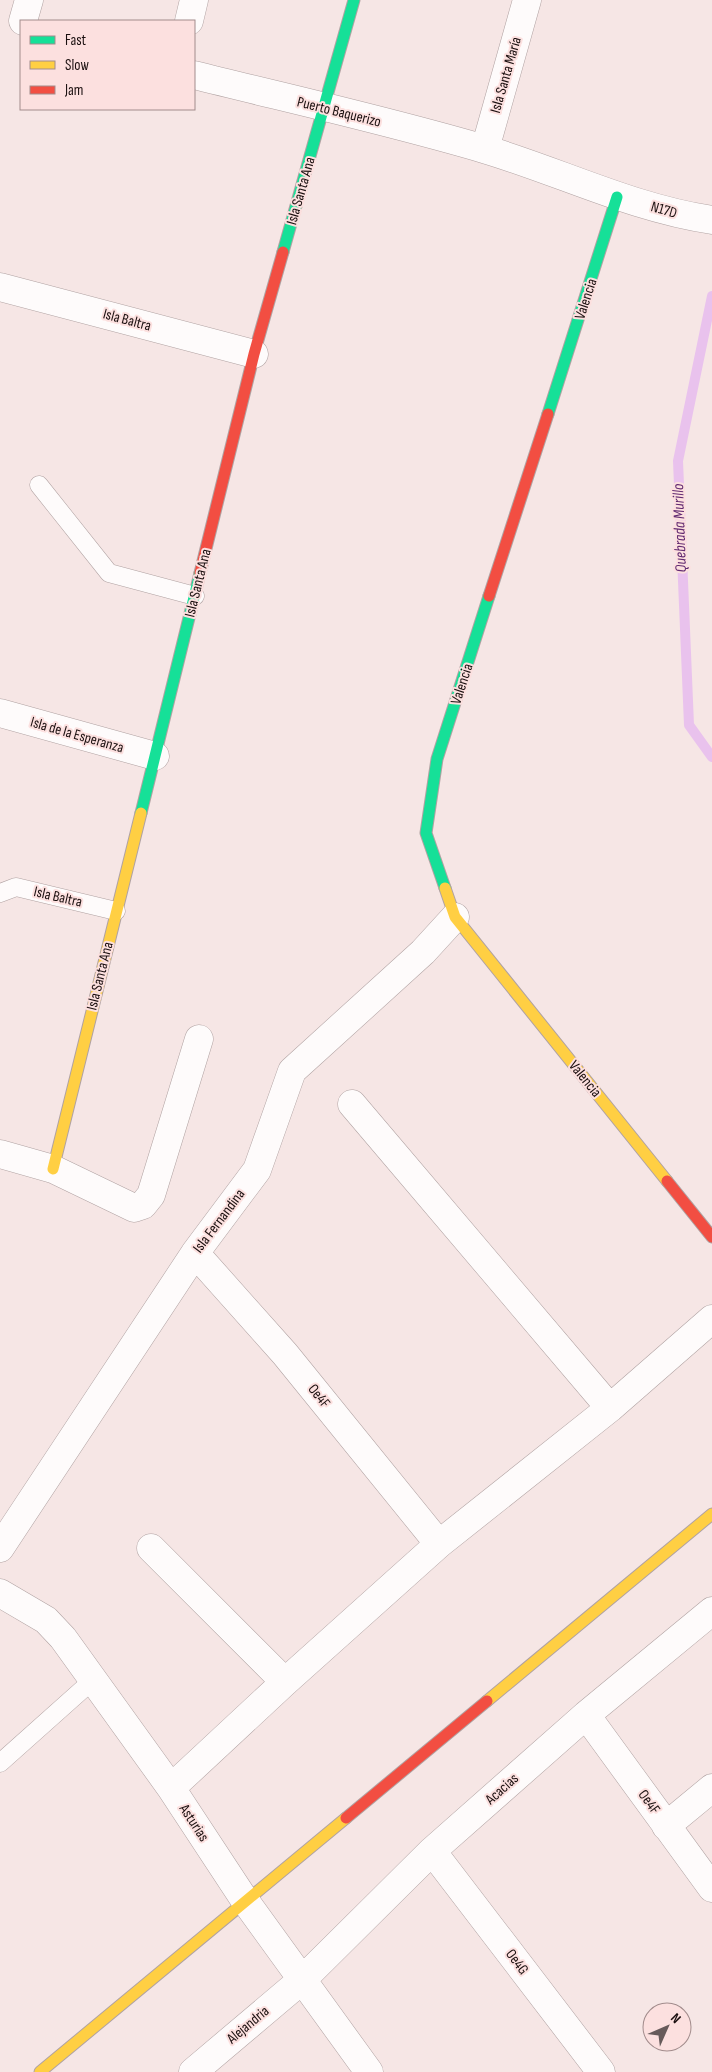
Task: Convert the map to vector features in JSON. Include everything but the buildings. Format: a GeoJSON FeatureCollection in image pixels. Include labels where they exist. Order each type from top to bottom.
{"type":"FeatureCollection","features":[{"type":"Feature","properties":{"kind":"street"},"geometry":{"type":"LineString","coordinates":[[24,20],[30,0]]}},
{"type":"Feature","properties":{"kind":"street"},"geometry":{"type":"LineString","coordinates":[[189,20],[194,0]]}},
{"type":"Feature","properties":{"kind":"street","name":"Isla Santa Ana"},"geometry":{"type":"LineString","coordinates":[[53,1169],[254,354],[354,0]]}},
{"type":"Feature","properties":{"kind":"street","name":"Isla Santa María"},"geometry":{"type":"LineString","coordinates":[[485,149],[528,0]]}},
{"type":"Feature","properties":{"kind":"street"},"geometry":{"type":"LineString","coordinates":[[0,22],[20,26]]}},
{"type":"Feature","properties":{"kind":"street","name":"Puerto Baquerizo"},"geometry":{"type":"LineString","coordinates":[[195,75],[485,149]]}},
{"type":"Feature","properties":{"kind":"street"},"geometry":{"type":"LineString","coordinates":[[485,149],[617,197]]}},
{"type":"Feature","properties":{"kind":"street","name":"N17D"},"geometry":{"type":"LineString","coordinates":[[617,197],[686,216],[712,220]]}},
{"type":"Feature","properties":{"kind":"street","name":"Valencia"},"geometry":{"type":"LineString","coordinates":[[617,197],[438,759],[426,833],[455,917],[712,1237]]}},
{"type":"Feature","properties":{"kind":"street","name":"Isla Baltra"},"geometry":{"type":"LineString","coordinates":[[0,286],[254,354]]}},
{"type":"Feature","properties":{"kind":"street","name":"Isla de la Esperanza"},"geometry":{"type":"LineString","coordinates":[[0,713],[155,756]]}},
{"type":"Feature","properties":{"kind":"street","name":"Isla Fernandina"},"geometry":{"type":"LineString","coordinates":[[0,1548],[195,1253],[257,1170],[292,1071],[423,952],[455,917]]}},
{"type":"Feature","properties":{"kind":"street"},"geometry":{"type":"LineString","coordinates":[[0,1154],[53,1169],[134,1208],[143,1205],[151,1196],[199,1039]]}},
{"type":"Feature","properties":{"kind":"street"},"geometry":{"type":"LineString","coordinates":[[352,1104],[610,1408]]}},
{"type":"Feature","properties":{"kind":"street","name":"Oe4F"},"geometry":{"type":"LineString","coordinates":[[195,1253],[285,1354],[439,1544]]}},
{"type":"Feature","properties":{"kind":"street"},"geometry":{"type":"LineString","coordinates":[[171,1788],[285,1682],[439,1544],[610,1408],[712,1319]]}},
{"type":"Feature","properties":{"kind":"street"},"geometry":{"type":"LineString","coordinates":[[40,2072],[712,1514]]}},
{"type":"Feature","properties":{"kind":"street"},"geometry":{"type":"LineString","coordinates":[[151,1548],[285,1682]]}},
{"type":"Feature","properties":{"kind":"street","name":"Asturias"},"geometry":{"type":"LineString","coordinates":[[0,1593],[46,1620],[64,1638],[171,1788],[246,1902],[369,2072]]}},
{"type":"Feature","properties":{"kind":"street","name":"Acacias"},"geometry":{"type":"LineString","coordinates":[[303,1979],[432,1851],[586,1715],[712,1611]]}},
{"type":"Feature","properties":{"kind":"street","name":"Oe4F"},"geometry":{"type":"LineString","coordinates":[[586,1715],[712,1888]]}},
{"type":"Feature","properties":{"kind":"street"},"geometry":{"type":"LineString","coordinates":[[666,1826],[712,1788]]}},
{"type":"Feature","properties":{"kind":"street","name":"Oe4G"},"geometry":{"type":"LineString","coordinates":[[432,1851],[601,2072]]}},
{"type":"Feature","properties":{"kind":"street","name":"Alejandria"},"geometry":{"type":"LineString","coordinates":[[193,2072],[303,1979]]}},
{"type":"Feature","properties":{"kind":"lane"},"geometry":{"type":"LineString","coordinates":[[39,485],[109,573],[195,596]]}},
{"type":"Feature","properties":{"kind":"lane","name":"Isla Baltra"},"geometry":{"type":"LineString","coordinates":[[0,893],[16,887],[116,911]]}},
{"type":"Feature","properties":{"kind":"lane"},"geometry":{"type":"LineString","coordinates":[[0,1763],[93,1680]]}},
{"type":"Feature","properties":{"kind":"waterway","name":"Quebrada Murillo"},"geometry":{"type":"LineString","coordinates":[[712,296],[678,461],[689,725],[712,757]]}},
{"type":"Feature","properties":{"kind":"traffic: fast"},"geometry":{"type":"LineString","coordinates":[[283,252],[354,0]]}},
{"type":"Feature","properties":{"kind":"traffic: fast"},"geometry":{"type":"LineString","coordinates":[[548,414],[617,197]]}},
{"type":"Feature","properties":{"kind":"traffic: fast"},"geometry":{"type":"LineString","coordinates":[[141,813],[200,573]]}},
{"type":"Feature","properties":{"kind":"traffic: fast"},"geometry":{"type":"LineString","coordinates":[[445,888],[426,833],[437,759],[489,596]]}},
{"type":"Feature","properties":{"kind":"traffic: slow"},"geometry":{"type":"LineString","coordinates":[[53,1169],[141,813]]}},
{"type":"Feature","properties":{"kind":"traffic: slow"},"geometry":{"type":"LineString","coordinates":[[445,888],[455,917],[667,1181]]}},
{"type":"Feature","properties":{"kind":"traffic: slow"},"geometry":{"type":"LineString","coordinates":[[487,1701],[712,1514]]}},
{"type":"Feature","properties":{"kind":"traffic: slow"},"geometry":{"type":"LineString","coordinates":[[40,2072],[346,1818]]}},
{"type":"Feature","properties":{"kind":"traffic: jam"},"geometry":{"type":"LineString","coordinates":[[200,573],[254,354],[283,252]]}},
{"type":"Feature","properties":{"kind":"traffic: jam"},"geometry":{"type":"LineString","coordinates":[[489,596],[548,414]]}},
{"type":"Feature","properties":{"kind":"traffic: jam"},"geometry":{"type":"LineString","coordinates":[[667,1181],[712,1237]]}},
{"type":"Feature","properties":{"kind":"traffic: jam"},"geometry":{"type":"LineString","coordinates":[[346,1818],[487,1701]]}}]}
